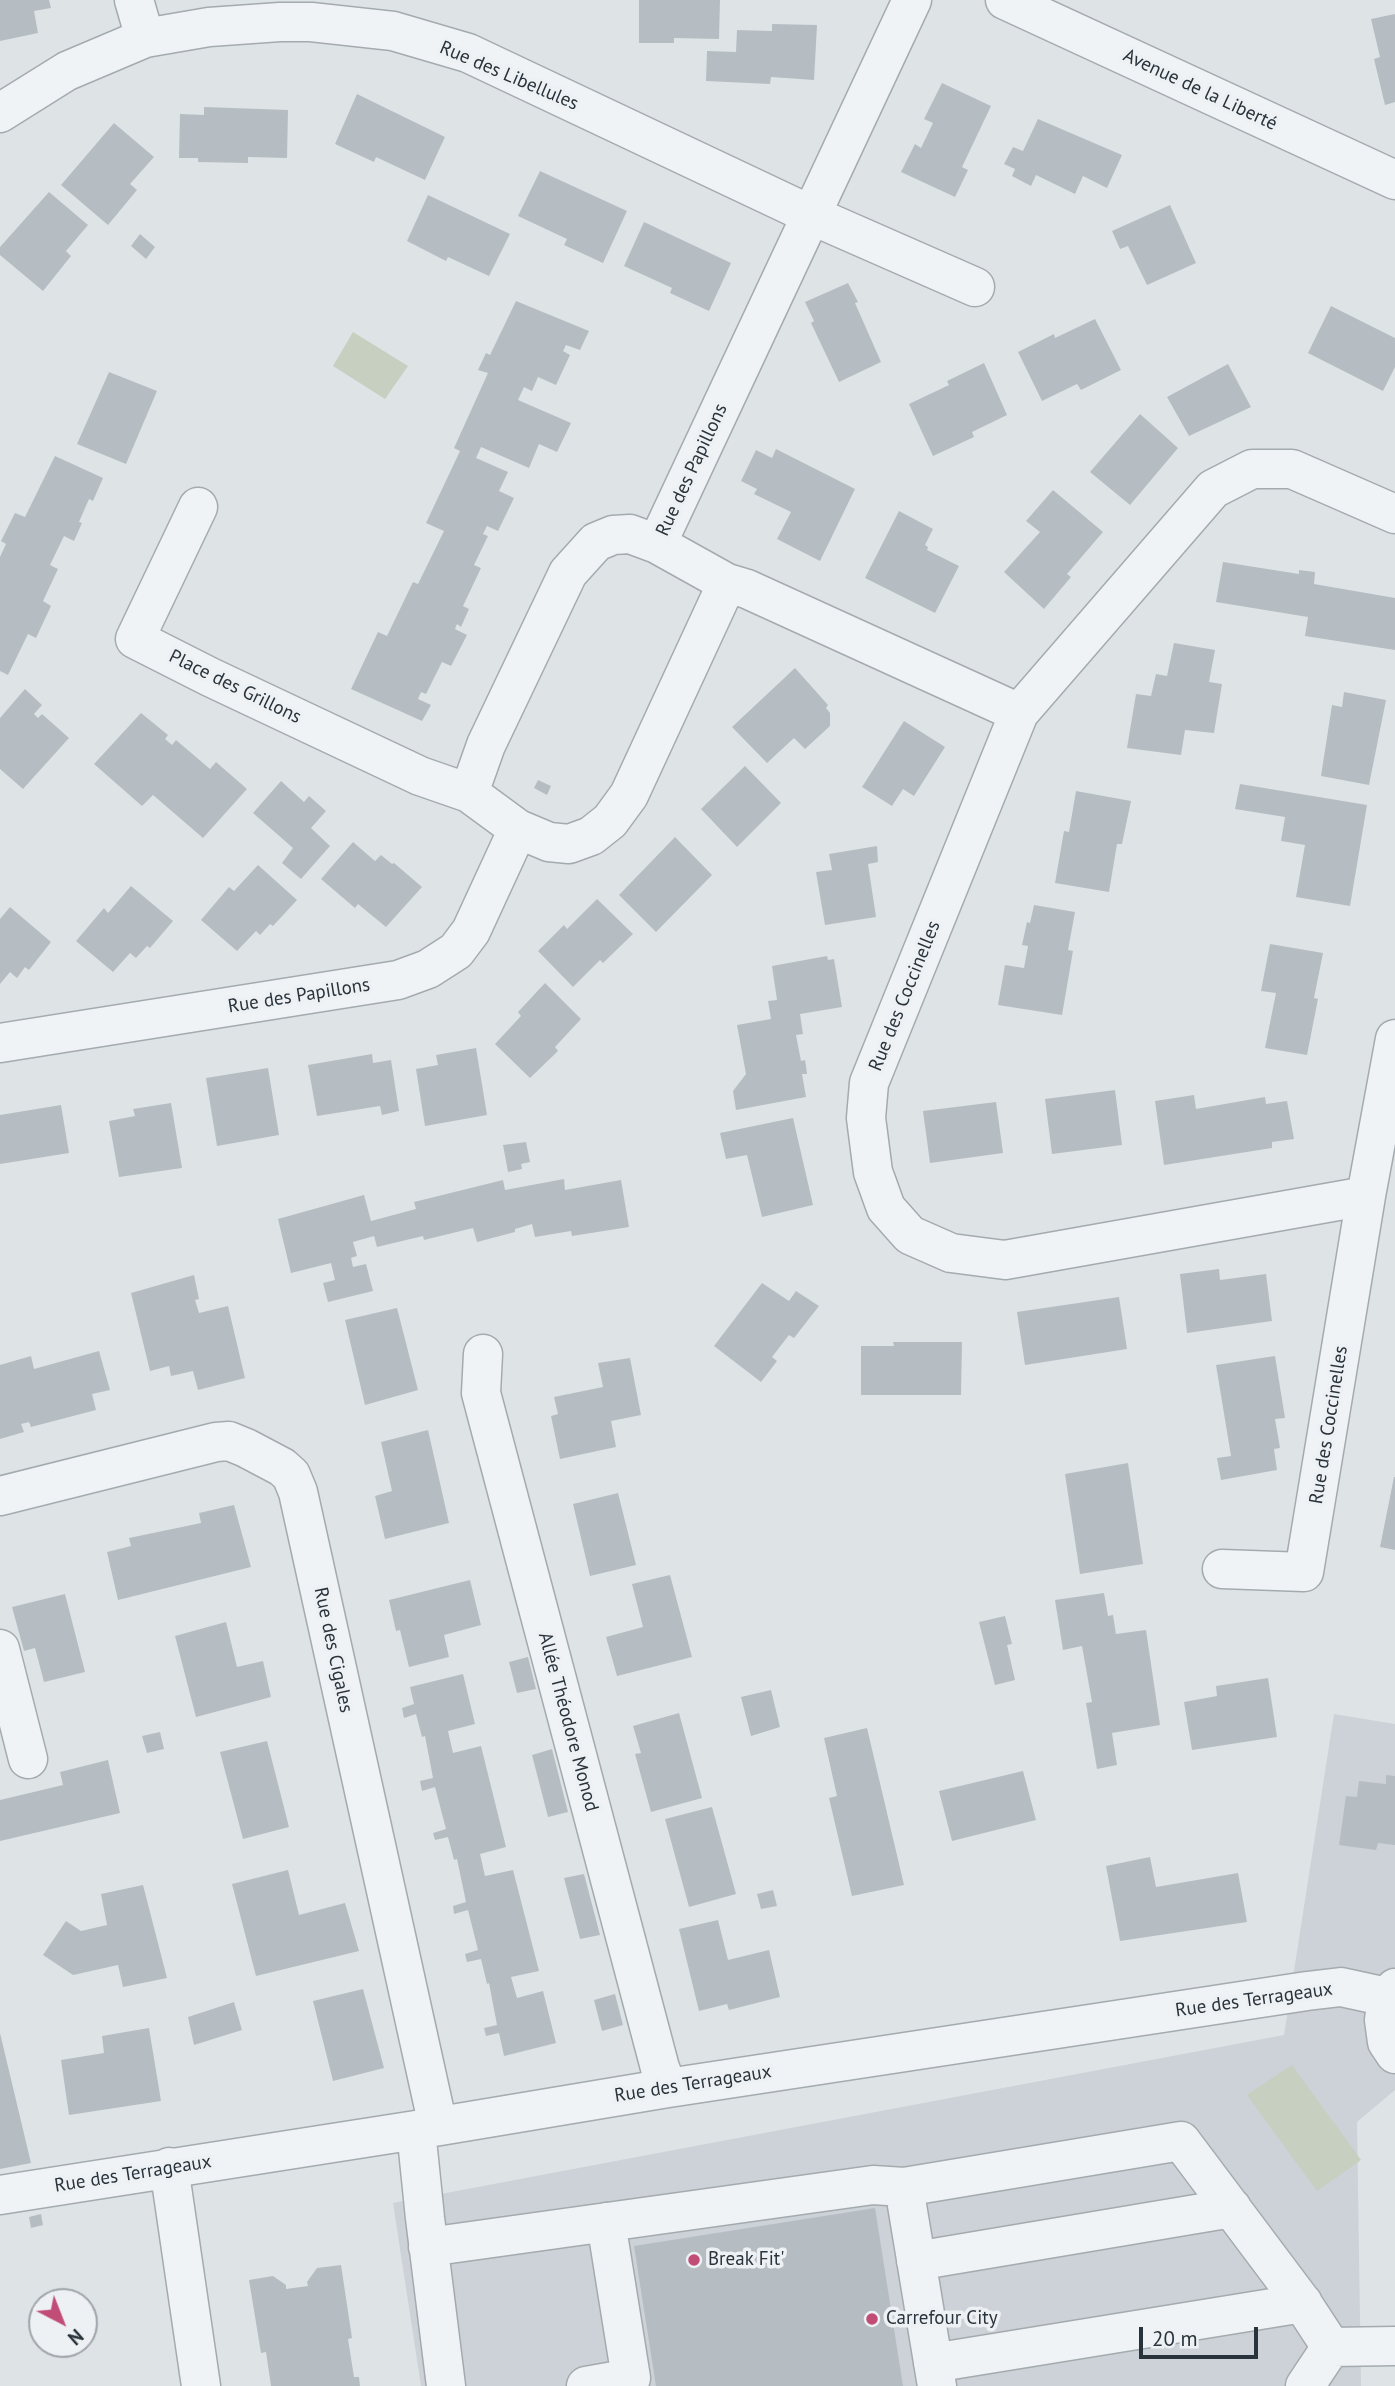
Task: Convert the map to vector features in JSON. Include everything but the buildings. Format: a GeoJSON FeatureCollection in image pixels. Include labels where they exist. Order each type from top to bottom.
{"type":"FeatureCollection","features":[{"type":"Feature","properties":{"kind":"street"},"geometry":{"type":"LineString","coordinates":[[134,0],[145,38]]}},
{"type":"Feature","properties":{"kind":"street","name":"Rue des Papillons"},"geometry":{"type":"LineString","coordinates":[[469,793],[486,745],[568,573],[596,542],[613,535],[630,534],[657,544],[912,0]]}},
{"type":"Feature","properties":{"kind":"street","name":"Avenue de la Liberté"},"geometry":{"type":"LineString","coordinates":[[1005,0],[1395,180]]}},
{"type":"Feature","properties":{"kind":"street","name":"Rue des Libellules"},"geometry":{"type":"LineString","coordinates":[[0,113],[67,71],[145,38],[209,27],[280,22],[311,22],[393,31],[468,53],[811,215]]}},
{"type":"Feature","properties":{"kind":"street"},"geometry":{"type":"LineString","coordinates":[[811,215],[975,287]]}},
{"type":"Feature","properties":{"kind":"street","name":"Rue des Coccinelles"},"geometry":{"type":"LineString","coordinates":[[1366,1196],[1005,1260],[951,1254],[910,1235],[886,1209],[873,1172],[866,1118],[869,1083],[1019,713],[1213,489],[1252,469],[1292,469],[1395,514]]}},
{"type":"Feature","properties":{"kind":"street","name":"Place des Grillons"},"geometry":{"type":"LineString","coordinates":[[198,507],[135,639],[420,776],[469,793]]}},
{"type":"Feature","properties":{"kind":"street"},"geometry":{"type":"LineString","coordinates":[[657,544],[727,583],[747,589],[1019,713]]}},
{"type":"Feature","properties":{"kind":"street"},"geometry":{"type":"LineString","coordinates":[[469,793],[518,830],[549,842],[569,844],[591,836],[610,821],[629,795],[727,583]]}},
{"type":"Feature","properties":{"kind":"street","name":"Rue des Papillons"},"geometry":{"type":"LineString","coordinates":[[0,1043],[398,980],[428,969],[456,951],[471,931],[518,830]]}},
{"type":"Feature","properties":{"kind":"street","name":"Rue des Coccinelles"},"geometry":{"type":"LineString","coordinates":[[1222,1569],[1304,1572],[1366,1196],[1395,1039]]}},
{"type":"Feature","properties":{"kind":"street","name":"Allée Théodore Monod"},"geometry":{"type":"LineString","coordinates":[[483,1354],[481,1393],[660,2068],[668,2088]]}},
{"type":"Feature","properties":{"kind":"street","name":"Rue des Cigales"},"geometry":{"type":"LineString","coordinates":[[0,1496],[229,1441],[291,1475],[298,1492],[427,2128],[428,2247],[446,2386]]}},
{"type":"Feature","properties":{"kind":"street"},"geometry":{"type":"LineString","coordinates":[[0,1649],[28,1759]]}},
{"type":"Feature","properties":{"kind":"street","name":"Rue des Terrageaux"},"geometry":{"type":"LineString","coordinates":[[0,2195],[668,2088],[1307,1991],[1341,1987],[1391,1992]]}},
{"type":"Feature","properties":{"kind":"street"},"geometry":{"type":"LineString","coordinates":[[1391,1992],[1384,2020],[1387,2042],[1395,2054]]}},
{"type":"Feature","properties":{"kind":"street"},"geometry":{"type":"LineString","coordinates":[[428,2247],[873,2185],[904,2187],[1181,2141],[1303,2303],[1331,2347]]}},
{"type":"Feature","properties":{"kind":"street"},"geometry":{"type":"LineString","coordinates":[[169,2168],[201,2386]]}},
{"type":"Feature","properties":{"kind":"street"},"geometry":{"type":"LineString","coordinates":[[904,2187],[935,2374],[1303,2303]]}},
{"type":"Feature","properties":{"kind":"street"},"geometry":{"type":"LineString","coordinates":[[916,2261],[1232,2208]]}},
{"type":"Feature","properties":{"kind":"street"},"geometry":{"type":"LineString","coordinates":[[586,2386],[631,2378],[606,2222]]}},
{"type":"Feature","properties":{"kind":"street"},"geometry":{"type":"LineString","coordinates":[[1331,2347],[1395,2346]]}},
{"type":"Feature","properties":{"kind":"street"},"geometry":{"type":"LineString","coordinates":[[1305,2386],[1331,2347]]}},
{"type":"Feature","properties":{"kind":"shaded area"},"geometry":{"type":"Polygon","coordinates":[[[1334,1714],[1395,1724],[1395,2090],[1357,2122],[1361,2386],[421,2386],[393,2203],[1284,2035],[1334,1714]]]}},
{"type":"Feature","properties":{"kind":"green space"},"geometry":{"type":"Polygon","coordinates":[[[353,332],[408,366],[385,399],[333,366],[353,332]]]}},
{"type":"Feature","properties":{"kind":"green space"},"geometry":{"type":"Polygon","coordinates":[[[1292,2065],[1361,2160],[1317,2191],[1247,2095],[1292,2065]]]}},
{"type":"Feature","properties":{"kind":"place","name":"Break Fit'"},"geometry":{"type":"Point","coordinates":[694,2260]}},
{"type":"Feature","properties":{"kind":"place","name":"Carrefour City"},"geometry":{"type":"Point","coordinates":[872,2319]}}]}
